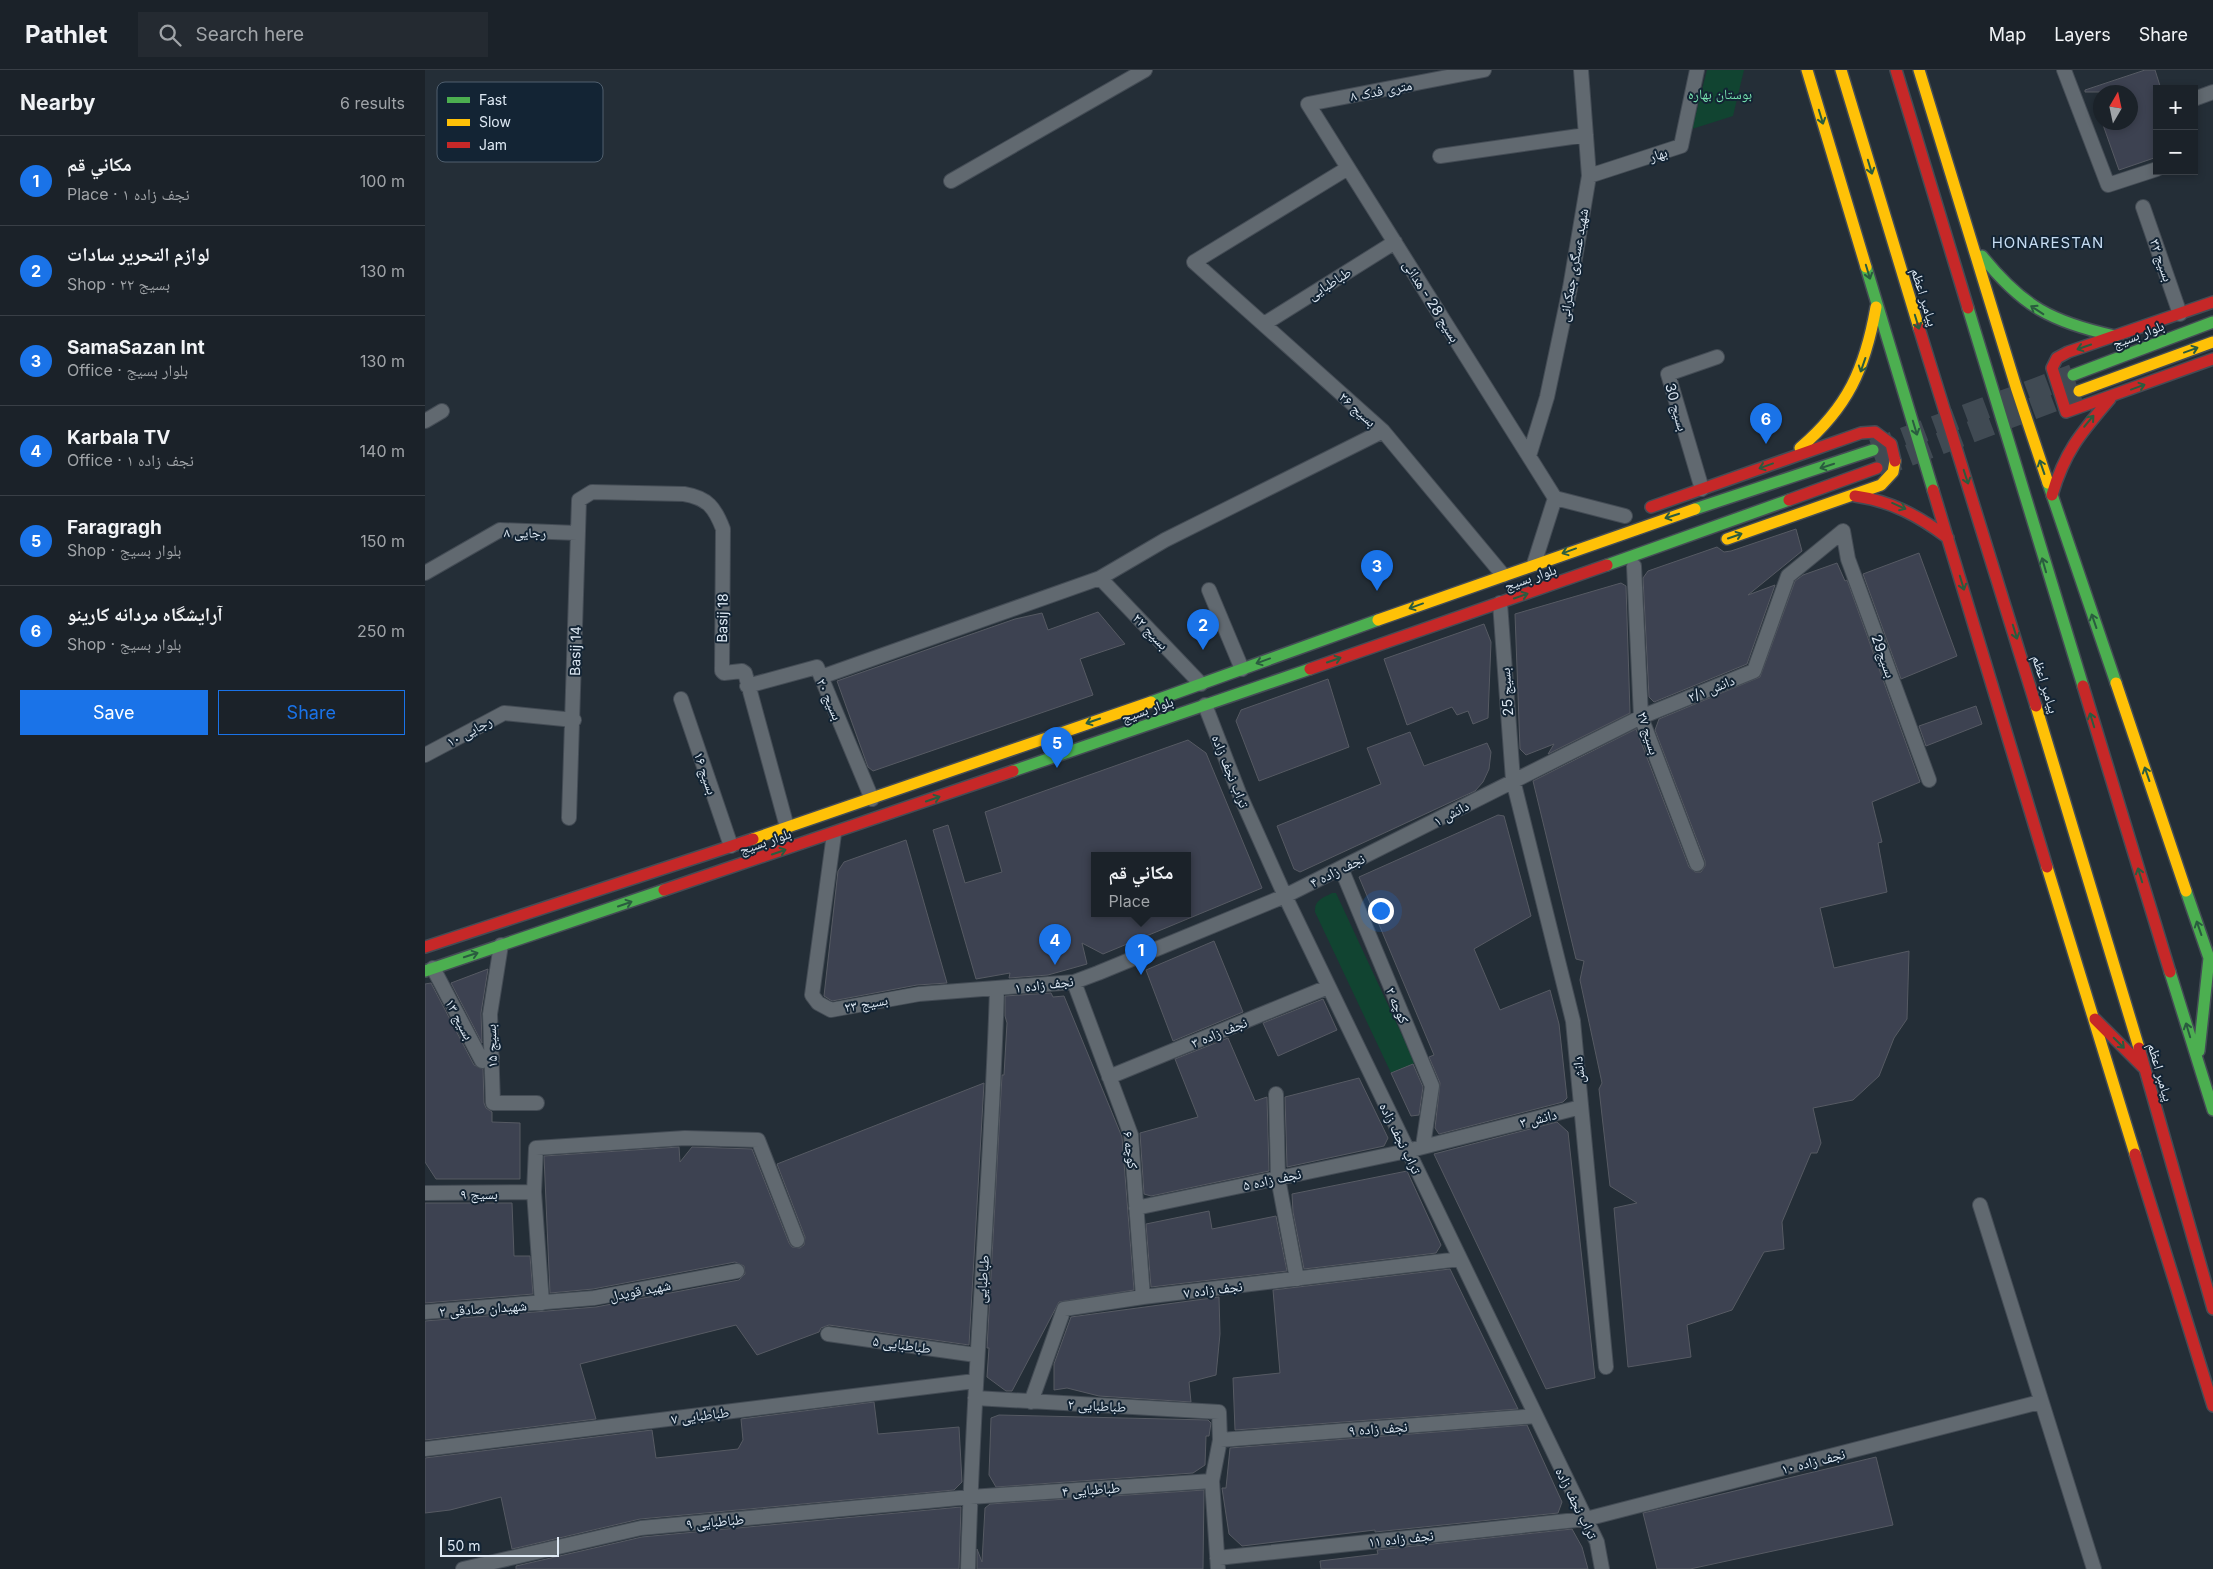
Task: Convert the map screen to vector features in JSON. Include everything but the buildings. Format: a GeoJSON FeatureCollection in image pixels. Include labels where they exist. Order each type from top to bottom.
{"type":"FeatureCollection","features":[{"type":"Feature","properties":{"kind":"main road"},"geometry":{"type":"LineString","coordinates":[[1807,70],[2092,1017],[2213,1406]]}},
{"type":"Feature","properties":{"kind":"main road","name":"پیامبر اعظم"},"geometry":{"type":"LineString","coordinates":[[1841,70],[1946,418],[1999,581],[2145,1070],[2213,1309]]}},
{"type":"Feature","properties":{"kind":"main road"},"geometry":{"type":"LineString","coordinates":[[1896,70],[2007,434],[2048,576],[2213,1110]]}},
{"type":"Feature","properties":{"kind":"main road"},"geometry":{"type":"LineString","coordinates":[[1919,70],[2029,426],[2209,958],[2198,1062]]}},
{"type":"Feature","properties":{"kind":"main road"},"geometry":{"type":"LineString","coordinates":[[1973,245],[2004,285],[2045,315],[2076,328],[2116,336]]}},
{"type":"Feature","properties":{"kind":"main road"},"geometry":{"type":"LineString","coordinates":[[1784,460],[1822,431],[1845,401],[1862,370],[1877,301]]}},
{"type":"Feature","properties":{"kind":"main road"},"geometry":{"type":"LineString","coordinates":[[2213,302],[2057,358],[2052,368],[2066,412],[2213,359]]}},
{"type":"Feature","properties":{"kind":"main road","name":"بلوار بسیج"},"geometry":{"type":"LineString","coordinates":[[2073,375],[2213,322]]}},
{"type":"Feature","properties":{"kind":"main road"},"geometry":{"type":"LineString","coordinates":[[2079,391],[2213,342]]}},
{"type":"Feature","properties":{"kind":"main road"},"geometry":{"type":"LineString","coordinates":[[2052,495],[2058,474],[2073,444],[2112,396]]}},
{"type":"Feature","properties":{"kind":"main road"},"geometry":{"type":"LineString","coordinates":[[2007,434],[2029,426]]}},
{"type":"Feature","properties":{"kind":"main road"},"geometry":{"type":"LineString","coordinates":[[1615,535],[1634,513],[1861,433],[1875,432],[1891,444],[1895,454],[1894,472],[1881,485],[1714,543]]}},
{"type":"Feature","properties":{"kind":"main road","name":"بلوار بسیج"},"geometry":{"type":"LineString","coordinates":[[425,947],[872,799],[1201,684],[1615,535],[1873,450]]}},
{"type":"Feature","properties":{"kind":"main road","name":"بلوار بسیج"},"geometry":{"type":"LineString","coordinates":[[429,969],[833,834],[1500,603],[1628,563],[1877,468]]}},
{"type":"Feature","properties":{"kind":"main road"},"geometry":{"type":"LineString","coordinates":[[1852,495],[1877,498],[1899,505],[1948,538]]}},
{"type":"Feature","properties":{"kind":"main road"},"geometry":{"type":"LineString","coordinates":[[1628,563],[1649,563]]}},
{"type":"Feature","properties":{"kind":"main road"},"geometry":{"type":"LineString","coordinates":[[571,899],[573,910],[579,919]]}},
{"type":"Feature","properties":{"kind":"main road"},"geometry":{"type":"LineString","coordinates":[[541,909],[549,918],[547,930]]}},
{"type":"Feature","properties":{"kind":"main road"},"geometry":{"type":"LineString","coordinates":[[2092,1017],[2145,1070]]}},
{"type":"Feature","properties":{"kind":"street"},"geometry":{"type":"LineString","coordinates":[[951,181],[1145,70]]}},
{"type":"Feature","properties":{"kind":"street","name":"۸ متری فدک"},"geometry":{"type":"LineString","coordinates":[[1308,104],[1484,70]]}},
{"type":"Feature","properties":{"kind":"street","name":"شهید عسگری جمکرانی"},"geometry":{"type":"LineString","coordinates":[[1529,456],[1547,397],[1570,288],[1589,176],[1581,70]]}},
{"type":"Feature","properties":{"kind":"street","name":"بهار"},"geometry":{"type":"LineString","coordinates":[[1589,176],[1681,146],[1697,70]]}},
{"type":"Feature","properties":{"kind":"street"},"geometry":{"type":"LineString","coordinates":[[2064,70],[2108,185],[2153,170]]}},
{"type":"Feature","properties":{"kind":"street"},"geometry":{"type":"LineString","coordinates":[[2198,98],[2213,92]]}},
{"type":"Feature","properties":{"kind":"street","name":"بسیج 28 - هدائی"},"geometry":{"type":"LineString","coordinates":[[1308,104],[1555,498]]}},
{"type":"Feature","properties":{"kind":"street"},"geometry":{"type":"LineString","coordinates":[[1440,156],[1586,135]]}},
{"type":"Feature","properties":{"kind":"street","name":"بسیج ۲۶"},"geometry":{"type":"LineString","coordinates":[[1348,168],[1194,262],[1383,431],[1503,575]]}},
{"type":"Feature","properties":{"kind":"street","name":"بسیج ۳۲"},"geometry":{"type":"LineString","coordinates":[[2143,207],[2180,314]]}},
{"type":"Feature","properties":{"kind":"street","name":"طباطبایی"},"geometry":{"type":"LineString","coordinates":[[1264,324],[1395,242]]}},
{"type":"Feature","properties":{"kind":"street","name":"بسیج 30"},"geometry":{"type":"LineString","coordinates":[[1702,489],[1668,374],[1717,357]]}},
{"type":"Feature","properties":{"kind":"street"},"geometry":{"type":"LineString","coordinates":[[425,421],[441,411]]}},
{"type":"Feature","properties":{"kind":"street"},"geometry":{"type":"LineString","coordinates":[[821,677],[1100,578],[1165,540],[1383,431]]}},
{"type":"Feature","properties":{"kind":"street","name":"Basij 14"},"geometry":{"type":"LineString","coordinates":[[569,818],[574,720],[579,500],[592,492]]}},
{"type":"Feature","properties":{"kind":"street","name":"Basij 18"},"geometry":{"type":"LineString","coordinates":[[592,492],[684,494],[695,496],[715,508],[723,529],[722,671],[724,673],[744,672],[787,827]]}},
{"type":"Feature","properties":{"kind":"street"},"geometry":{"type":"LineString","coordinates":[[1534,564],[1555,498],[1634,513]]}},
{"type":"Feature","properties":{"kind":"street","name":"رجایی ۸"},"geometry":{"type":"LineString","coordinates":[[425,573],[500,530],[577,533]]}},
{"type":"Feature","properties":{"kind":"street","name":"دانش ۲/۱"},"geometry":{"type":"LineString","coordinates":[[1513,780],[1641,717],[1754,671],[1788,576],[1843,531]]}},
{"type":"Feature","properties":{"kind":"street","name":"بسیج29"},"geometry":{"type":"LineString","coordinates":[[1843,531],[1849,559],[1929,780]]}},
{"type":"Feature","properties":{"kind":"street","name":"بسیج ۲۷"},"geometry":{"type":"LineString","coordinates":[[1628,563],[1641,717],[1697,864]]}},
{"type":"Feature","properties":{"kind":"street","name":"بسیج ۲۲"},"geometry":{"type":"LineString","coordinates":[[1100,578],[1201,684]]}},
{"type":"Feature","properties":{"kind":"street"},"geometry":{"type":"LineString","coordinates":[[1209,590],[1242,669]]}},
{"type":"Feature","properties":{"kind":"street","name":"بسیج 25"},"geometry":{"type":"LineString","coordinates":[[1500,603],[1513,780]]}},
{"type":"Feature","properties":{"kind":"street","name":"بسیج ۲۰"},"geometry":{"type":"LineString","coordinates":[[747,686],[817,667],[872,799]]}},
{"type":"Feature","properties":{"kind":"street","name":"بسیج ۱۶"},"geometry":{"type":"LineString","coordinates":[[681,699],[731,846]]}},
{"type":"Feature","properties":{"kind":"street","name":"تراب نجف زاده"},"geometry":{"type":"LineString","coordinates":[[1205,705],[1239,793],[1285,896],[1597,1542],[1601,1569]]}},
{"type":"Feature","properties":{"kind":"street","name":"رجایی ۱۰"},"geometry":{"type":"LineString","coordinates":[[425,755],[504,712],[574,720]]}},
{"type":"Feature","properties":{"kind":"street","name":"دانش ۱"},"geometry":{"type":"LineString","coordinates":[[1390,845],[1513,780]]}},
{"type":"Feature","properties":{"kind":"street","name":"دانش"},"geometry":{"type":"LineString","coordinates":[[1513,780],[1573,1021],[1606,1367]]}},
{"type":"Feature","properties":{"kind":"street","name":"بسیج ۲۳"},"geometry":{"type":"LineString","coordinates":[[833,834],[814,999],[831,1010],[919,994],[997,989]]}},
{"type":"Feature","properties":{"kind":"street","name":"نجف زاده ۴"},"geometry":{"type":"LineString","coordinates":[[1285,896],[1390,845]]}},
{"type":"Feature","properties":{"kind":"street","name":"کوچه ۲"},"geometry":{"type":"LineString","coordinates":[[1341,868],[1432,1086],[1423,1146]]}},
{"type":"Feature","properties":{"kind":"street","name":"نجف زاده ۱"},"geometry":{"type":"LineString","coordinates":[[997,989],[1074,982],[1285,896]]}},
{"type":"Feature","properties":{"kind":"street","name":"بسیج ۱۵"},"geometry":{"type":"LineString","coordinates":[[501,945],[491,1014],[493,1103],[537,1103]]}},
{"type":"Feature","properties":{"kind":"street","name":"بسیج ۱۳"},"geometry":{"type":"LineString","coordinates":[[429,969],[482,1061],[492,1057]]}},
{"type":"Feature","properties":{"kind":"street","name":"کوچه ۶"},"geometry":{"type":"LineString","coordinates":[[1074,982],[1131,1135],[1143,1298]]}},
{"type":"Feature","properties":{"kind":"street","name":"نجف زاده ۳"},"geometry":{"type":"LineString","coordinates":[[1109,1077],[1328,987]]}},
{"type":"Feature","properties":{"kind":"street","name":"طباطبایی"},"geometry":{"type":"LineString","coordinates":[[968,1569],[976,1354],[994,1069],[997,989]]}},
{"type":"Feature","properties":{"kind":"street"},"geometry":{"type":"LineString","coordinates":[[1276,1094],[1278,1178],[1297,1279]]}},
{"type":"Feature","properties":{"kind":"street","name":"دانش ۳"},"geometry":{"type":"LineString","coordinates":[[1423,1146],[1581,1107]]}},
{"type":"Feature","properties":{"kind":"street"},"geometry":{"type":"LineString","coordinates":[[542,1303],[534,1192],[536,1148],[685,1138],[758,1140],[797,1240]]}},
{"type":"Feature","properties":{"kind":"street","name":"نجف زاده ۵"},"geometry":{"type":"LineString","coordinates":[[1136,1208],[1423,1146]]}},
{"type":"Feature","properties":{"kind":"street","name":"بسیج ۹"},"geometry":{"type":"LineString","coordinates":[[425,1193],[534,1192]]}},
{"type":"Feature","properties":{"kind":"street"},"geometry":{"type":"LineString","coordinates":[[1980,1205],[2040,1402],[2094,1569]]}},
{"type":"Feature","properties":{"kind":"street","name":"نجف زاده ۷"},"geometry":{"type":"LineString","coordinates":[[1031,1402],[1064,1309],[1460,1259]]}},
{"type":"Feature","properties":{"kind":"street","name":"شهید قویدل"},"geometry":{"type":"LineString","coordinates":[[542,1303],[593,1298],[737,1271]]}},
{"type":"Feature","properties":{"kind":"street","name":"شهیدان صادقی ۲"},"geometry":{"type":"LineString","coordinates":[[425,1312],[542,1303]]}},
{"type":"Feature","properties":{"kind":"street","name":"طباطبایی ۵"},"geometry":{"type":"LineString","coordinates":[[828,1334],[976,1354]]}},
{"type":"Feature","properties":{"kind":"street","name":"طباطبایی ۷"},"geometry":{"type":"LineString","coordinates":[[425,1449],[975,1381]]}},
{"type":"Feature","properties":{"kind":"street","name":"طباطبایی ۲"},"geometry":{"type":"LineString","coordinates":[[975,1398],[1219,1412],[1220,1440]]}},
{"type":"Feature","properties":{"kind":"street","name":"نجف زاده ۱۰"},"geometry":{"type":"LineString","coordinates":[[1586,1519],[2040,1402]]}},
{"type":"Feature","properties":{"kind":"street","name":"نجف زاده ۹"},"geometry":{"type":"LineString","coordinates":[[1220,1440],[1536,1416]]}},
{"type":"Feature","properties":{"kind":"street"},"geometry":{"type":"LineString","coordinates":[[1217,1563],[1212,1481],[1220,1440]]}},
{"type":"Feature","properties":{"kind":"street","name":"طباطبایی ۴"},"geometry":{"type":"LineString","coordinates":[[970,1497],[1212,1481]]}},
{"type":"Feature","properties":{"kind":"street","name":"طباطبایی ۹"},"geometry":{"type":"LineString","coordinates":[[463,1569],[641,1528],[970,1497]]}},
{"type":"Feature","properties":{"kind":"street","name":"نجف زاده ۱۱"},"geometry":{"type":"LineString","coordinates":[[1217,1563],[1586,1519]]}},
{"type":"Feature","properties":{"kind":"green space","name":"بوستان بهاره"},"geometry":{"type":"Polygon","coordinates":[[[1707,70],[1744,70],[1733,116],[1692,129],[1707,70]]]}},
{"type":"Feature","properties":{"kind":"green space"},"geometry":{"type":"Polygon","coordinates":[[[1332,893],[1336,893],[1415,1063],[1391,1073],[1315,912],[1318,902],[1332,893]]]}},
{"type":"Feature","properties":{"kind":"tunnel"},"geometry":{"type":"LineString","coordinates":[[1873,450],[2073,375]]}},
{"type":"Feature","properties":{"kind":"tunnel"},"geometry":{"type":"LineString","coordinates":[[1878,467],[2079,391]]}},
{"type":"Feature","properties":{"kind":"traffic: fast"},"geometry":{"type":"LineString","coordinates":[[1982,256],[2011,288],[2040,310],[2073,325],[2115,336]]}},
{"type":"Feature","properties":{"kind":"traffic: fast"},"geometry":{"type":"LineString","coordinates":[[1866,267],[1933,490]]}},
{"type":"Feature","properties":{"kind":"traffic: fast"},"geometry":{"type":"LineString","coordinates":[[1968,308],[2083,686]]}},
{"type":"Feature","properties":{"kind":"traffic: fast"},"geometry":{"type":"LineString","coordinates":[[2073,375],[2213,322]]}},
{"type":"Feature","properties":{"kind":"traffic: fast"},"geometry":{"type":"LineString","coordinates":[[1695,509],[1873,450]]}},
{"type":"Feature","properties":{"kind":"traffic: fast"},"geometry":{"type":"LineString","coordinates":[[2048,483],[2116,683]]}},
{"type":"Feature","properties":{"kind":"traffic: fast"},"geometry":{"type":"LineString","coordinates":[[1607,565],[1789,500]]}},
{"type":"Feature","properties":{"kind":"traffic: fast"},"geometry":{"type":"LineString","coordinates":[[1151,702],[1378,620]]}},
{"type":"Feature","properties":{"kind":"traffic: fast"},"geometry":{"type":"LineString","coordinates":[[1013,771],[1310,669]]}},
{"type":"Feature","properties":{"kind":"traffic: fast"},"geometry":{"type":"LineString","coordinates":[[425,971],[664,890]]}},
{"type":"Feature","properties":{"kind":"traffic: fast"},"geometry":{"type":"LineString","coordinates":[[2186,891],[2209,958],[2199,1051]]}},
{"type":"Feature","properties":{"kind":"traffic: fast"},"geometry":{"type":"LineString","coordinates":[[2170,972],[2213,1110]]}},
{"type":"Feature","properties":{"kind":"traffic: slow"},"geometry":{"type":"LineString","coordinates":[[1807,70],[1866,267]]}},
{"type":"Feature","properties":{"kind":"traffic: slow"},"geometry":{"type":"LineString","coordinates":[[1841,70],[1919,328]]}},
{"type":"Feature","properties":{"kind":"traffic: slow"},"geometry":{"type":"LineString","coordinates":[[1919,70],[2016,387],[2048,483]]}},
{"type":"Feature","properties":{"kind":"traffic: slow"},"geometry":{"type":"LineString","coordinates":[[1800,448],[1831,417],[1852,385],[1866,349],[1876,307]]}},
{"type":"Feature","properties":{"kind":"traffic: slow"},"geometry":{"type":"LineString","coordinates":[[2079,391],[2213,342]]}},
{"type":"Feature","properties":{"kind":"traffic: slow"},"geometry":{"type":"LineString","coordinates":[[1727,539],[1881,485],[1893,472],[1895,461]]}},
{"type":"Feature","properties":{"kind":"traffic: slow"},"geometry":{"type":"LineString","coordinates":[[1378,620],[1695,509]]}},
{"type":"Feature","properties":{"kind":"traffic: slow"},"geometry":{"type":"LineString","coordinates":[[2116,683],[2186,891]]}},
{"type":"Feature","properties":{"kind":"traffic: slow"},"geometry":{"type":"LineString","coordinates":[[753,839],[1151,702]]}},
{"type":"Feature","properties":{"kind":"traffic: slow"},"geometry":{"type":"LineString","coordinates":[[2036,706],[2139,1048]]}},
{"type":"Feature","properties":{"kind":"traffic: slow"},"geometry":{"type":"LineString","coordinates":[[2047,867],[2135,1154]]}},
{"type":"Feature","properties":{"kind":"traffic: jam"},"geometry":{"type":"LineString","coordinates":[[1896,70],[1968,308]]}},
{"type":"Feature","properties":{"kind":"traffic: jam"},"geometry":{"type":"LineString","coordinates":[[2213,302],[2068,352],[2057,358],[2052,368],[2066,412],[2213,359]]}},
{"type":"Feature","properties":{"kind":"traffic: jam"},"geometry":{"type":"LineString","coordinates":[[1919,328],[2036,706]]}},
{"type":"Feature","properties":{"kind":"traffic: jam"},"geometry":{"type":"LineString","coordinates":[[2052,495],[2068,454],[2110,399]]}},
{"type":"Feature","properties":{"kind":"traffic: jam"},"geometry":{"type":"LineString","coordinates":[[1651,507],[1861,433],[1875,432],[1891,444],[1895,461]]}},
{"type":"Feature","properties":{"kind":"traffic: jam"},"geometry":{"type":"LineString","coordinates":[[1789,500],[1877,468]]}},
{"type":"Feature","properties":{"kind":"traffic: jam"},"geometry":{"type":"LineString","coordinates":[[1933,490],[2047,867]]}},
{"type":"Feature","properties":{"kind":"traffic: jam"},"geometry":{"type":"LineString","coordinates":[[1855,496],[1893,506],[1915,516],[1948,538]]}},
{"type":"Feature","properties":{"kind":"traffic: jam"},"geometry":{"type":"LineString","coordinates":[[1310,669],[1607,565]]}},
{"type":"Feature","properties":{"kind":"traffic: jam"},"geometry":{"type":"LineString","coordinates":[[2083,686],[2170,972]]}},
{"type":"Feature","properties":{"kind":"traffic: jam"},"geometry":{"type":"LineString","coordinates":[[664,890],[1013,771]]}},
{"type":"Feature","properties":{"kind":"traffic: jam"},"geometry":{"type":"LineString","coordinates":[[425,947],[753,839]]}},
{"type":"Feature","properties":{"kind":"traffic: jam"},"geometry":{"type":"LineString","coordinates":[[2095,1019],[2143,1067]]}},
{"type":"Feature","properties":{"kind":"traffic: jam"},"geometry":{"type":"LineString","coordinates":[[2139,1048],[2213,1309]]}},
{"type":"Feature","properties":{"kind":"traffic: jam"},"geometry":{"type":"LineString","coordinates":[[2135,1154],[2213,1406]]}},
{"type":"Feature","properties":{"kind":"place","name":"آرایشگاه مردانه کارینو"},"geometry":{"type":"Point","coordinates":[1766,444]}},
{"type":"Feature","properties":{"kind":"place","name":"SamaSazan Int"},"geometry":{"type":"Point","coordinates":[1377,591]}},
{"type":"Feature","properties":{"kind":"place","name":"لوازم التحریر سادات"},"geometry":{"type":"Point","coordinates":[1203,650]}},
{"type":"Feature","properties":{"kind":"place","name":"Faragragh"},"geometry":{"type":"Point","coordinates":[1057,768]}},
{"type":"Feature","properties":{"kind":"place","name":"Karbala TV"},"geometry":{"type":"Point","coordinates":[1055,965]}},
{"type":"Feature","properties":{"kind":"place","name":"مكاني قم"},"geometry":{"type":"Point","coordinates":[1141,975]}},
{"type":"Feature","properties":{"kind":"district","name":"HONARESTAN"},"geometry":{"type":"Point","coordinates":[2048,242]}}]}
